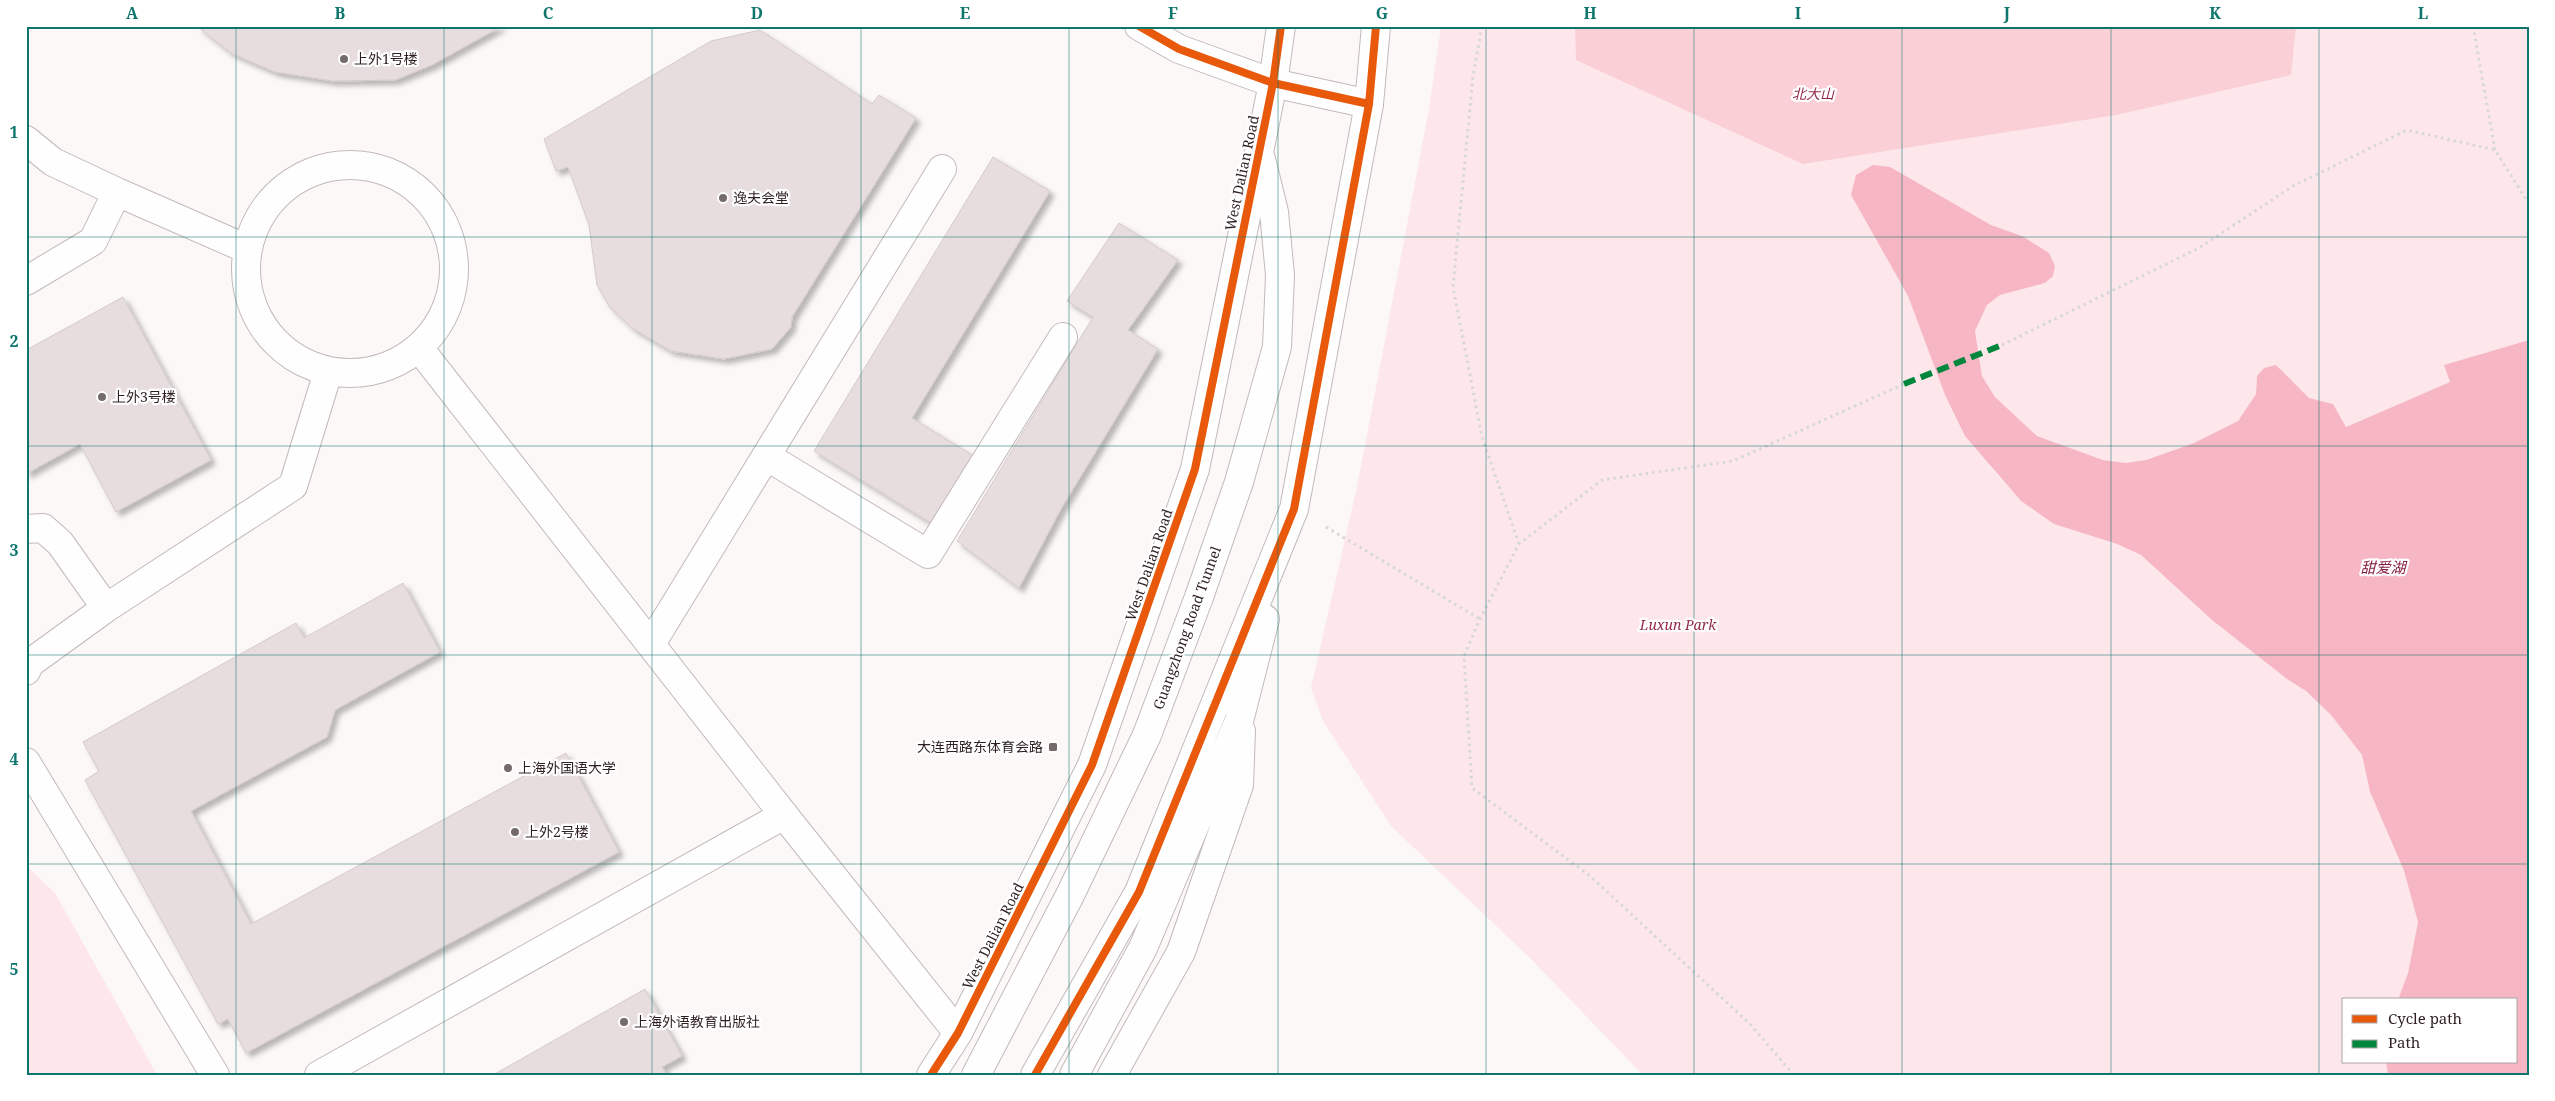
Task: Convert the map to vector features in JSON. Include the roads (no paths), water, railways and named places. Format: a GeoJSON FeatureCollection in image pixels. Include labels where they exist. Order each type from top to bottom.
{"type":"FeatureCollection","features":[{"type":"Feature","properties":{"kind":"main road"},"geometry":{"type":"LineString","coordinates":[[1139,26],[1179,49],[1273,84],[1369,104]]}},
{"type":"Feature","properties":{"kind":"main road","name":"West Dalian Road"},"geometry":{"type":"LineString","coordinates":[[931,1075],[958,1033],[1092,765],[1195,469],[1258,150],[1273,84],[1281,26]]}},
{"type":"Feature","properties":{"kind":"main road"},"geometry":{"type":"LineString","coordinates":[[1074,1075],[1143,948],[1239,721],[1294,509],[1369,104],[1376,26]]}},
{"type":"Feature","properties":{"kind":"main road"},"geometry":{"type":"LineString","coordinates":[[26,140],[54,162],[247,249]]}},
{"type":"Feature","properties":{"kind":"main road","name":"Guangzhong Road Tunnel"},"geometry":{"type":"LineString","coordinates":[[976,1075],[1070,895],[1147,735],[1199,597],[1239,482],[1277,347],[1280,275],[1275,221],[1258,150]]}},
{"type":"Feature","properties":{"kind":"main road"},"geometry":{"type":"LineString","coordinates":[[351,164],[386,170],[418,188],[440,216],[453,249],[454,286],[442,320],[419,348],[392,366],[361,374],[328,372],[298,360],[272,341],[254,313],[246,281],[247,249],[260,215],[284,188],[315,170],[351,164]]}},
{"type":"Feature","properties":{"kind":"main road"},"geometry":{"type":"LineString","coordinates":[[651,644],[942,169]]}},
{"type":"Feature","properties":{"kind":"main road"},"geometry":{"type":"LineString","coordinates":[[26,282],[93,241],[117,192]]}},
{"type":"Feature","properties":{"kind":"main road"},"geometry":{"type":"LineString","coordinates":[[766,456],[928,554],[1063,337]]}},
{"type":"Feature","properties":{"kind":"main road"},"geometry":{"type":"LineString","coordinates":[[419,348],[784,815],[958,1033]]}},
{"type":"Feature","properties":{"kind":"main road"},"geometry":{"type":"LineString","coordinates":[[26,671],[30,663],[106,608],[293,486],[328,372]]}},
{"type":"Feature","properties":{"kind":"main road"},"geometry":{"type":"LineString","coordinates":[[1035,1075],[1139,892],[1294,509]]}},
{"type":"Feature","properties":{"kind":"main road"},"geometry":{"type":"LineString","coordinates":[[26,529],[42,528],[60,543],[106,608]]}},
{"type":"Feature","properties":{"kind":"main road"},"geometry":{"type":"LineString","coordinates":[[1112,1075],[1180,952],[1190,924],[1239,785],[1242,709]]}},
{"type":"Feature","properties":{"kind":"main road"},"geometry":{"type":"LineString","coordinates":[[26,762],[215,1075]]}},
{"type":"Feature","properties":{"kind":"main road"},"geometry":{"type":"LineString","coordinates":[[319,1075],[784,815]]}},
{"type":"Feature","properties":{"kind":"water","name":"甜爱湖"},"geometry":{"type":"Polygon","coordinates":[[[1873,165],[1890,167],[1991,225],[2022,236],[2049,253],[2055,266],[2053,276],[2045,283],[2000,295],[1987,305],[1975,331],[1982,376],[1995,397],[2037,436],[2103,460],[2126,463],[2146,460],[2194,443],[2238,421],[2256,394],[2257,376],[2264,368],[2276,365],[2309,398],[2333,404],[2346,427],[2450,382],[2444,365],[2529,340],[2529,1075],[2388,1075],[2386,1064],[2518,1064],[2518,998],[2399,998],[2408,973],[2418,922],[2404,871],[2370,792],[2362,755],[2331,715],[2306,691],[2287,679],[2212,620],[2141,555],[2117,544],[2054,524],[2021,501],[1965,436],[1945,395],[1908,296],[1851,195],[1856,175],[1873,165]]]}},
{"type":"Feature","properties":{"kind":"place","name":"上外1号楼"},"geometry":{"type":"Point","coordinates":[344,59]}},
{"type":"Feature","properties":{"kind":"place","name":"逸夫会堂"},"geometry":{"type":"Point","coordinates":[723,198]}},
{"type":"Feature","properties":{"kind":"place","name":"上外3号楼"},"geometry":{"type":"Point","coordinates":[102,397]}},
{"type":"Feature","properties":{"kind":"place","name":"大连西路东体育会路"},"geometry":{"type":"Point","coordinates":[1053,747]}},
{"type":"Feature","properties":{"kind":"place","name":"上海外国语大学"},"geometry":{"type":"Point","coordinates":[508,768]}},
{"type":"Feature","properties":{"kind":"place","name":"上外2号楼"},"geometry":{"type":"Point","coordinates":[515,832]}},
{"type":"Feature","properties":{"kind":"place","name":"上海外语教育出版社"},"geometry":{"type":"Point","coordinates":[624,1022]}},
{"type":"Feature","properties":{"kind":"park label","name":"北大山"},"geometry":{"type":"Point","coordinates":[1813,94]}},
{"type":"Feature","properties":{"kind":"park label","name":"Luxun Park"},"geometry":{"type":"Point","coordinates":[1678,625]}}]}
